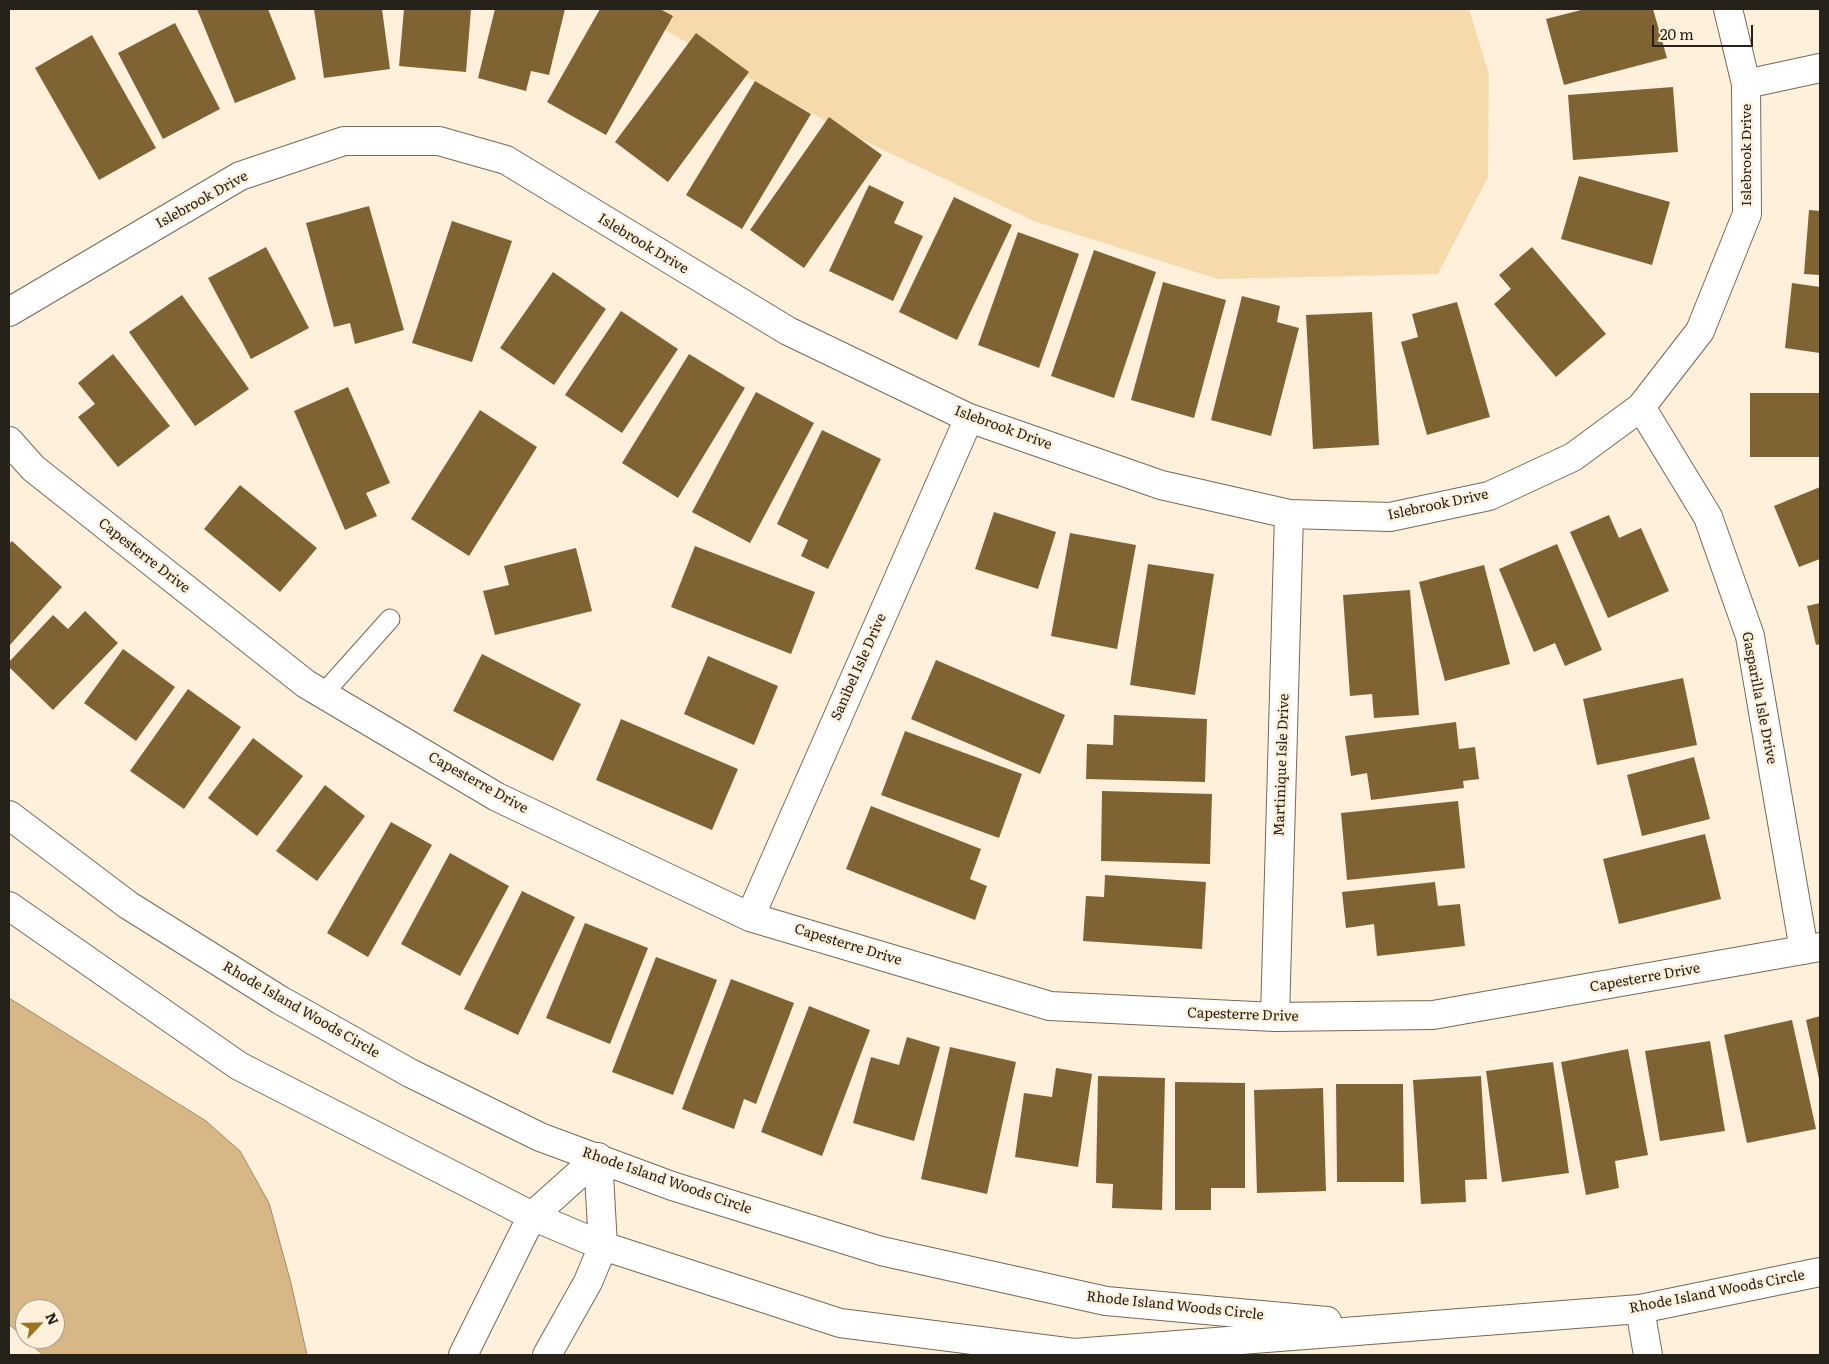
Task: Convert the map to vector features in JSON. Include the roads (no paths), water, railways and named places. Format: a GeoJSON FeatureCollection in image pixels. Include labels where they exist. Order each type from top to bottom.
{"type":"FeatureCollection","features":[{"type":"Feature","properties":{"kind":"street","name":"Islebrook Drive"},"geometry":{"type":"LineString","coordinates":[[9,312],[240,176],[344,141],[439,141],[506,160],[788,331],[968,418],[1161,485],[1289,514],[1390,517],[1489,496],[1573,456],[1641,407],[1700,331],[1747,214],[1746,84],[1728,9]]}},
{"type":"Feature","properties":{"kind":"street"},"geometry":{"type":"LineString","coordinates":[[1746,84],[1820,68]]}},
{"type":"Feature","properties":{"kind":"street","name":"Gasparilla Isle Drive"},"geometry":{"type":"LineString","coordinates":[[1641,407],[1708,517],[1750,636],[1812,948]]}},
{"type":"Feature","properties":{"kind":"street","name":"Sanibel Isle Drive"},"geometry":{"type":"LineString","coordinates":[[750,916],[968,418]]}},
{"type":"Feature","properties":{"kind":"street","name":"Capesterre Drive"},"geometry":{"type":"LineString","coordinates":[[9,441],[33,468],[306,684],[497,797],[750,916],[1050,1006],[1275,1017],[1433,1015],[1812,948]]}},
{"type":"Feature","properties":{"kind":"street","name":"Martinique Isle Drive"},"geometry":{"type":"LineString","coordinates":[[1275,1017],[1289,514]]}},
{"type":"Feature","properties":{"kind":"street","name":"Rhode Island Woods Circle"},"geometry":{"type":"LineString","coordinates":[[9,815],[128,905],[280,1000],[410,1073],[540,1137],[672,1186],[881,1251],[1106,1301],[1405,1328]]}},
{"type":"Feature","properties":{"kind":"street","name":"Rhode Island Woods Circle"},"geometry":{"type":"LineString","coordinates":[[9,906],[239,1066],[532,1216],[603,1246],[840,1323],[1074,1353],[1640,1309],[1820,1272]]}},
{"type":"Feature","properties":{"kind":"street"},"geometry":{"type":"LineString","coordinates":[[463,1355],[532,1216],[598,1157]]}},
{"type":"Feature","properties":{"kind":"street"},"geometry":{"type":"LineString","coordinates":[[547,1355],[588,1282],[603,1246],[598,1157]]}},
{"type":"Feature","properties":{"kind":"street"},"geometry":{"type":"LineString","coordinates":[[1640,1309],[1648,1355]]}},
{"type":"Feature","properties":{"kind":"lane"},"geometry":{"type":"LineString","coordinates":[[323,694],[390,618]]}}]}
